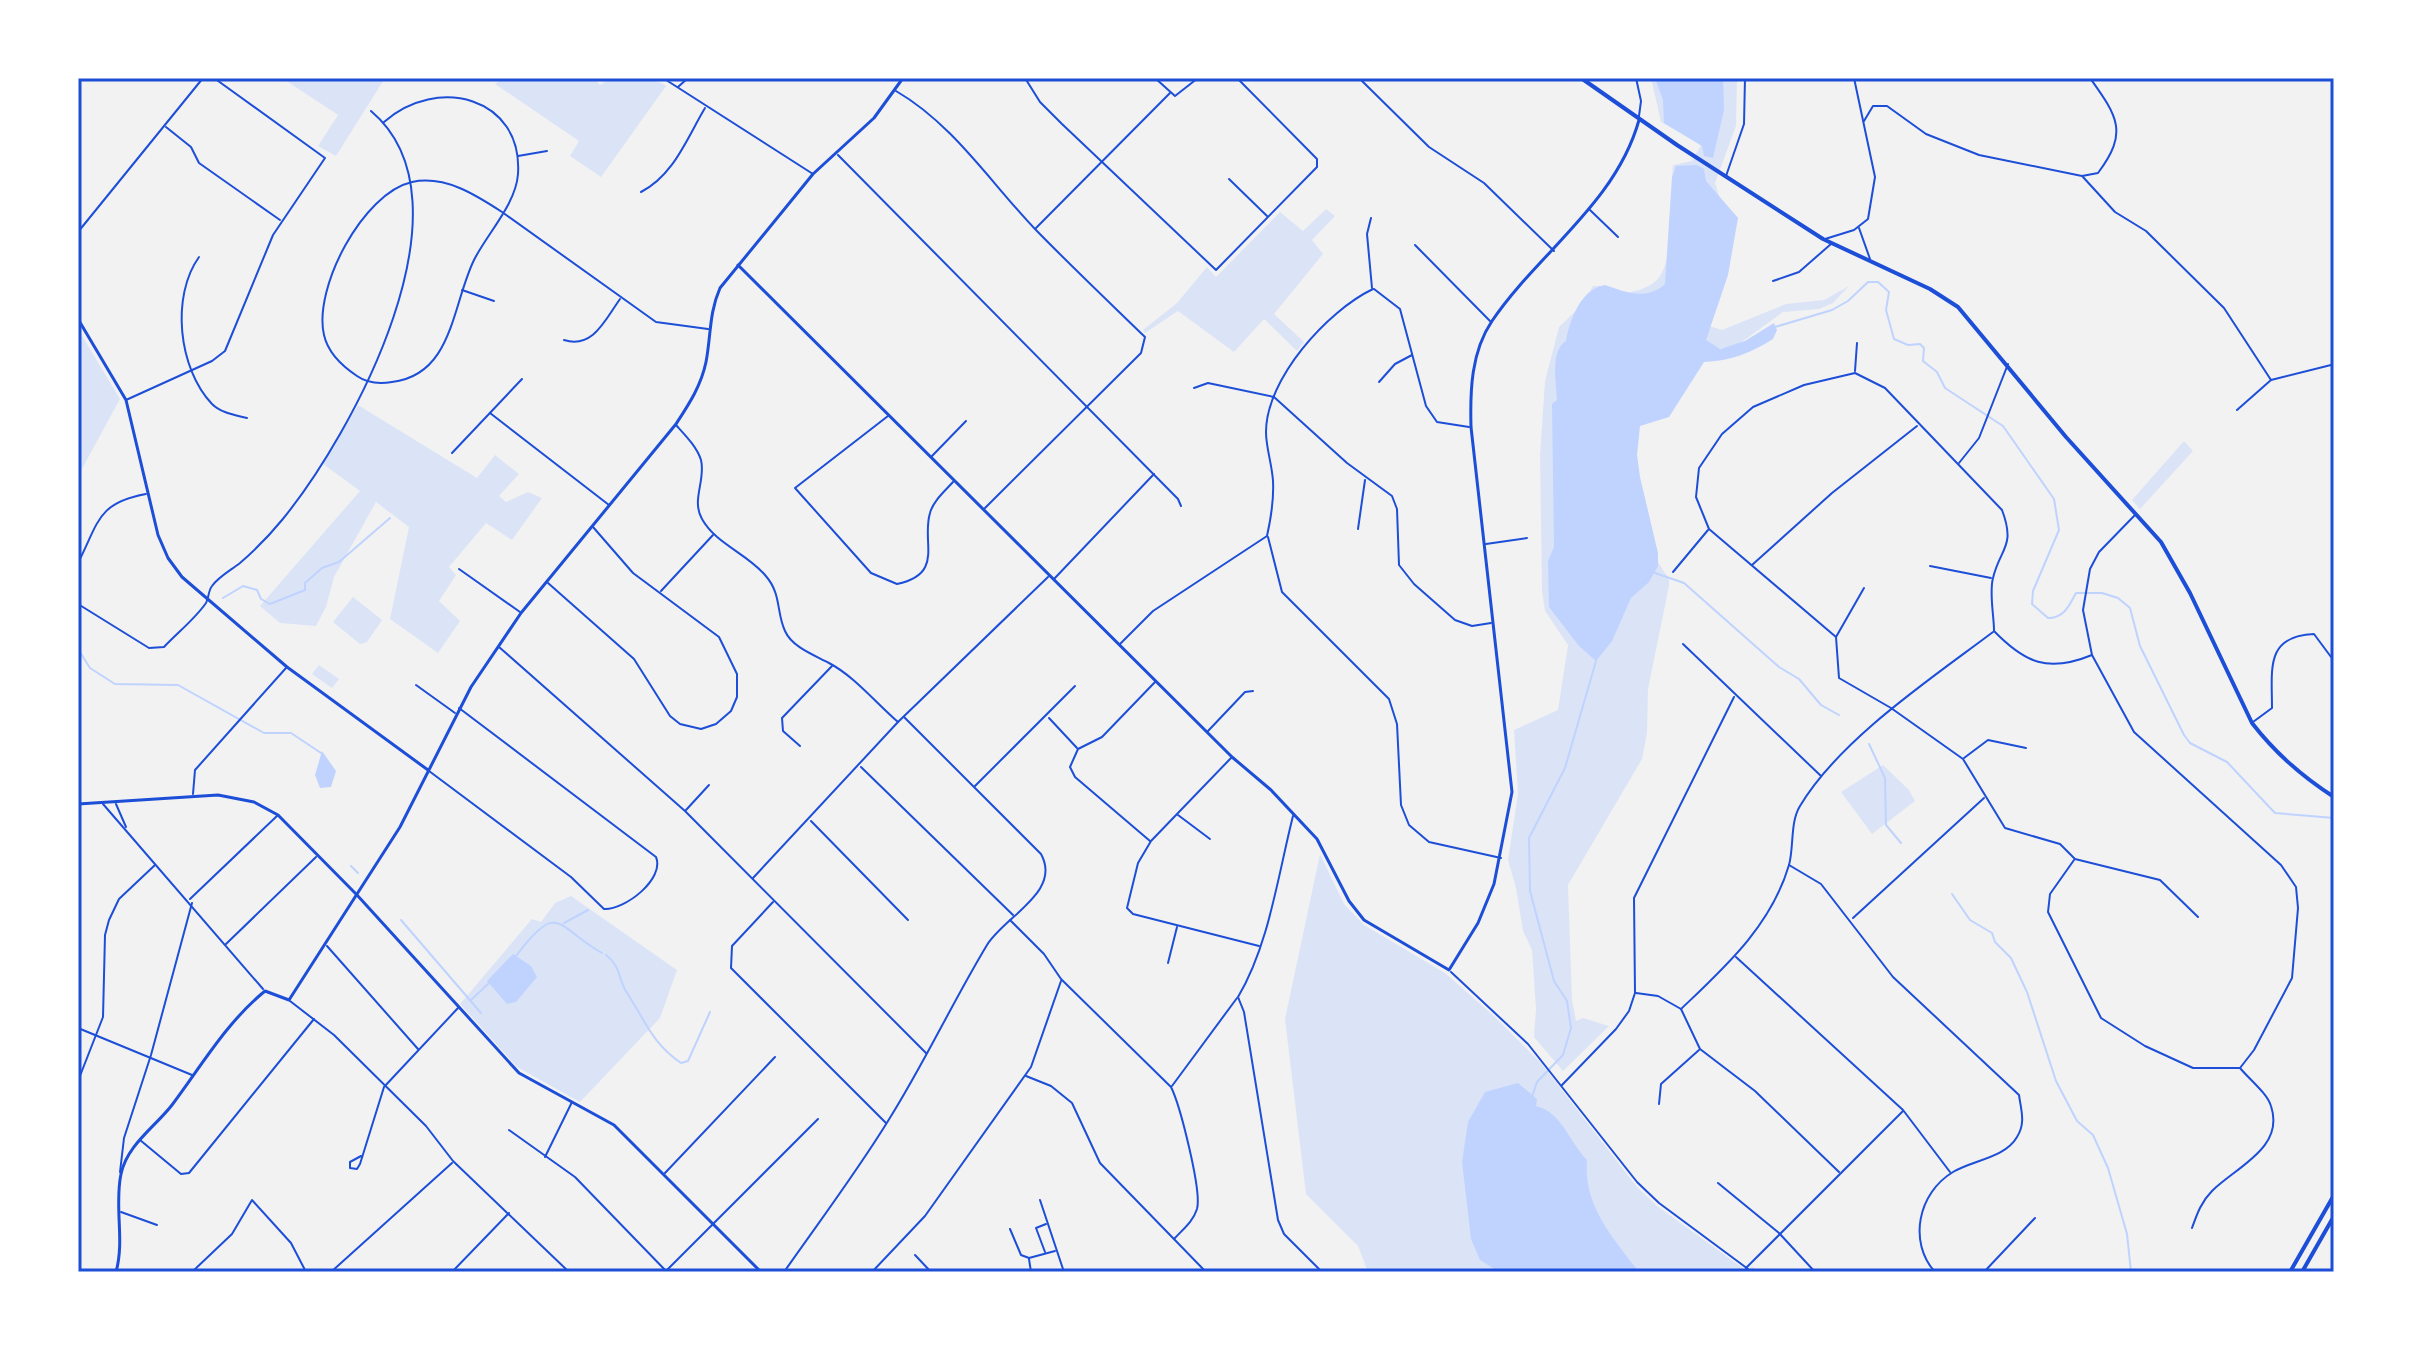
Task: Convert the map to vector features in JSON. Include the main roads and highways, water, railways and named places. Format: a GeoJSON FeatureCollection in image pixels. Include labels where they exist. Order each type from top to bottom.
{"type":"FeatureCollection","features":[{"type":"Feature","properties":{"kind":"main road"},"geometry":{"type":"LineString","coordinates":[[1581,78],[1700,161],[1823,239],[1930,289],[1958,307],[2066,437],[2137,514],[2176,565],[2252,723],[2297,773],[2334,797]]}},
{"type":"Feature","properties":{"kind":"main road"},"geometry":{"type":"LineString","coordinates":[[2290,1272],[2334,1195]]}},
{"type":"Feature","properties":{"kind":"main road"},"geometry":{"type":"LineString","coordinates":[[2302,1272],[2334,1216]]}},
{"type":"Feature","properties":{"kind":"water"},"geometry":{"type":"Polygon","coordinates":[[[1655,78],[1723,78],[1724,110],[1713,158],[1704,156],[1702,146],[1664,123],[1663,100],[1655,78]]]}},
{"type":"Feature","properties":{"kind":"water"},"geometry":{"type":"Polygon","coordinates":[[[1697,165],[1704,169],[1706,181],[1738,218],[1728,275],[1706,340],[1720,349],[1745,341],[1774,323],[1777,330],[1773,339],[1748,352],[1704,362],[1669,417],[1640,426],[1637,455],[1658,553],[1658,566],[1649,582],[1631,598],[1612,641],[1596,661],[1579,646],[1549,607],[1548,561],[1554,547],[1552,404],[1557,400],[1556,359],[1578,306],[1589,292],[1605,285],[1643,294],[1665,284],[1672,177],[1676,166],[1697,165]]]}},
{"type":"Feature","properties":{"kind":"water"},"geometry":{"type":"Polygon","coordinates":[[[322,751],[336,771],[331,787],[320,788],[315,775],[322,751]]]}},
{"type":"Feature","properties":{"kind":"water"},"geometry":{"type":"Polygon","coordinates":[[[513,954],[531,966],[537,977],[516,1002],[507,1004],[487,981],[513,954]]]}},
{"type":"Feature","properties":{"kind":"water"},"geometry":{"type":"Polygon","coordinates":[[[1518,1083],[1537,1099],[1536,1106],[1545,1109],[1559,1121],[1587,1160],[1590,1192],[1601,1220],[1639,1272],[1499,1272],[1480,1260],[1471,1239],[1462,1162],[1468,1122],[1485,1092],[1518,1083]]]}},
{"type":"Feature","properties":{"kind":"waterway"},"geometry":{"type":"LineString","coordinates":[[1775,327],[1832,310],[1848,301],[1868,282],[1878,282],[1889,292],[1886,310],[1894,339],[1908,345],[1920,344],[1924,348],[1923,361],[1937,372],[1945,388],[2003,426],[2054,499],[2059,530],[2033,591],[2032,604],[2048,618],[2062,614],[2076,593],[2102,593],[2118,598],[2130,608],[2140,646],[2190,743],[2227,762],[2275,813],[2334,818]]}},
{"type":"Feature","properties":{"kind":"waterway"},"geometry":{"type":"LineString","coordinates":[[223,598],[243,586],[257,590],[261,599],[270,604],[305,590],[305,583],[322,568],[339,562],[390,518]]}},
{"type":"Feature","properties":{"kind":"waterway"},"geometry":{"type":"LineString","coordinates":[[1652,572],[1684,583],[1779,667],[1799,679],[1821,705],[1839,715]]}},
{"type":"Feature","properties":{"kind":"waterway"},"geometry":{"type":"LineString","coordinates":[[78,649],[90,668],[115,684],[178,685],[264,733],[291,733],[321,753]]}},
{"type":"Feature","properties":{"kind":"waterway"},"geometry":{"type":"LineString","coordinates":[[1532,1097],[1537,1082],[1563,1055],[1571,1028],[1567,1001],[1554,981],[1530,891],[1529,838],[1565,768],[1596,661]]}},
{"type":"Feature","properties":{"kind":"waterway"},"geometry":{"type":"LineString","coordinates":[[1869,744],[1885,778],[1886,825],[1901,843]]}},
{"type":"Feature","properties":{"kind":"waterway"},"geometry":{"type":"LineString","coordinates":[[351,866],[358,873]]}},
{"type":"Feature","properties":{"kind":"waterway"},"geometry":{"type":"LineString","coordinates":[[1952,894],[1970,920],[1992,933],[1995,942],[2011,958],[2027,992],[2056,1081],[2077,1121],[2093,1135],[2108,1168],[2127,1234],[2131,1272]]}},
{"type":"Feature","properties":{"kind":"waterway"},"geometry":{"type":"LineString","coordinates":[[564,923],[588,910]]}},
{"type":"Feature","properties":{"kind":"waterway"},"geometry":{"type":"LineString","coordinates":[[401,920],[481,1013]]}},
{"type":"Feature","properties":{"kind":"waterway"},"geometry":{"type":"LineString","coordinates":[[516,956],[530,938],[550,923],[566,927],[602,953]]}},
{"type":"Feature","properties":{"kind":"waterway"},"geometry":{"type":"LineString","coordinates":[[606,955],[617,968],[624,988],[650,1031],[663,1048],[681,1063],[688,1061],[710,1012]]}},
{"type":"Feature","properties":{"kind":"waterway"},"geometry":{"type":"LineString","coordinates":[[471,1000],[489,983]]}}]}
